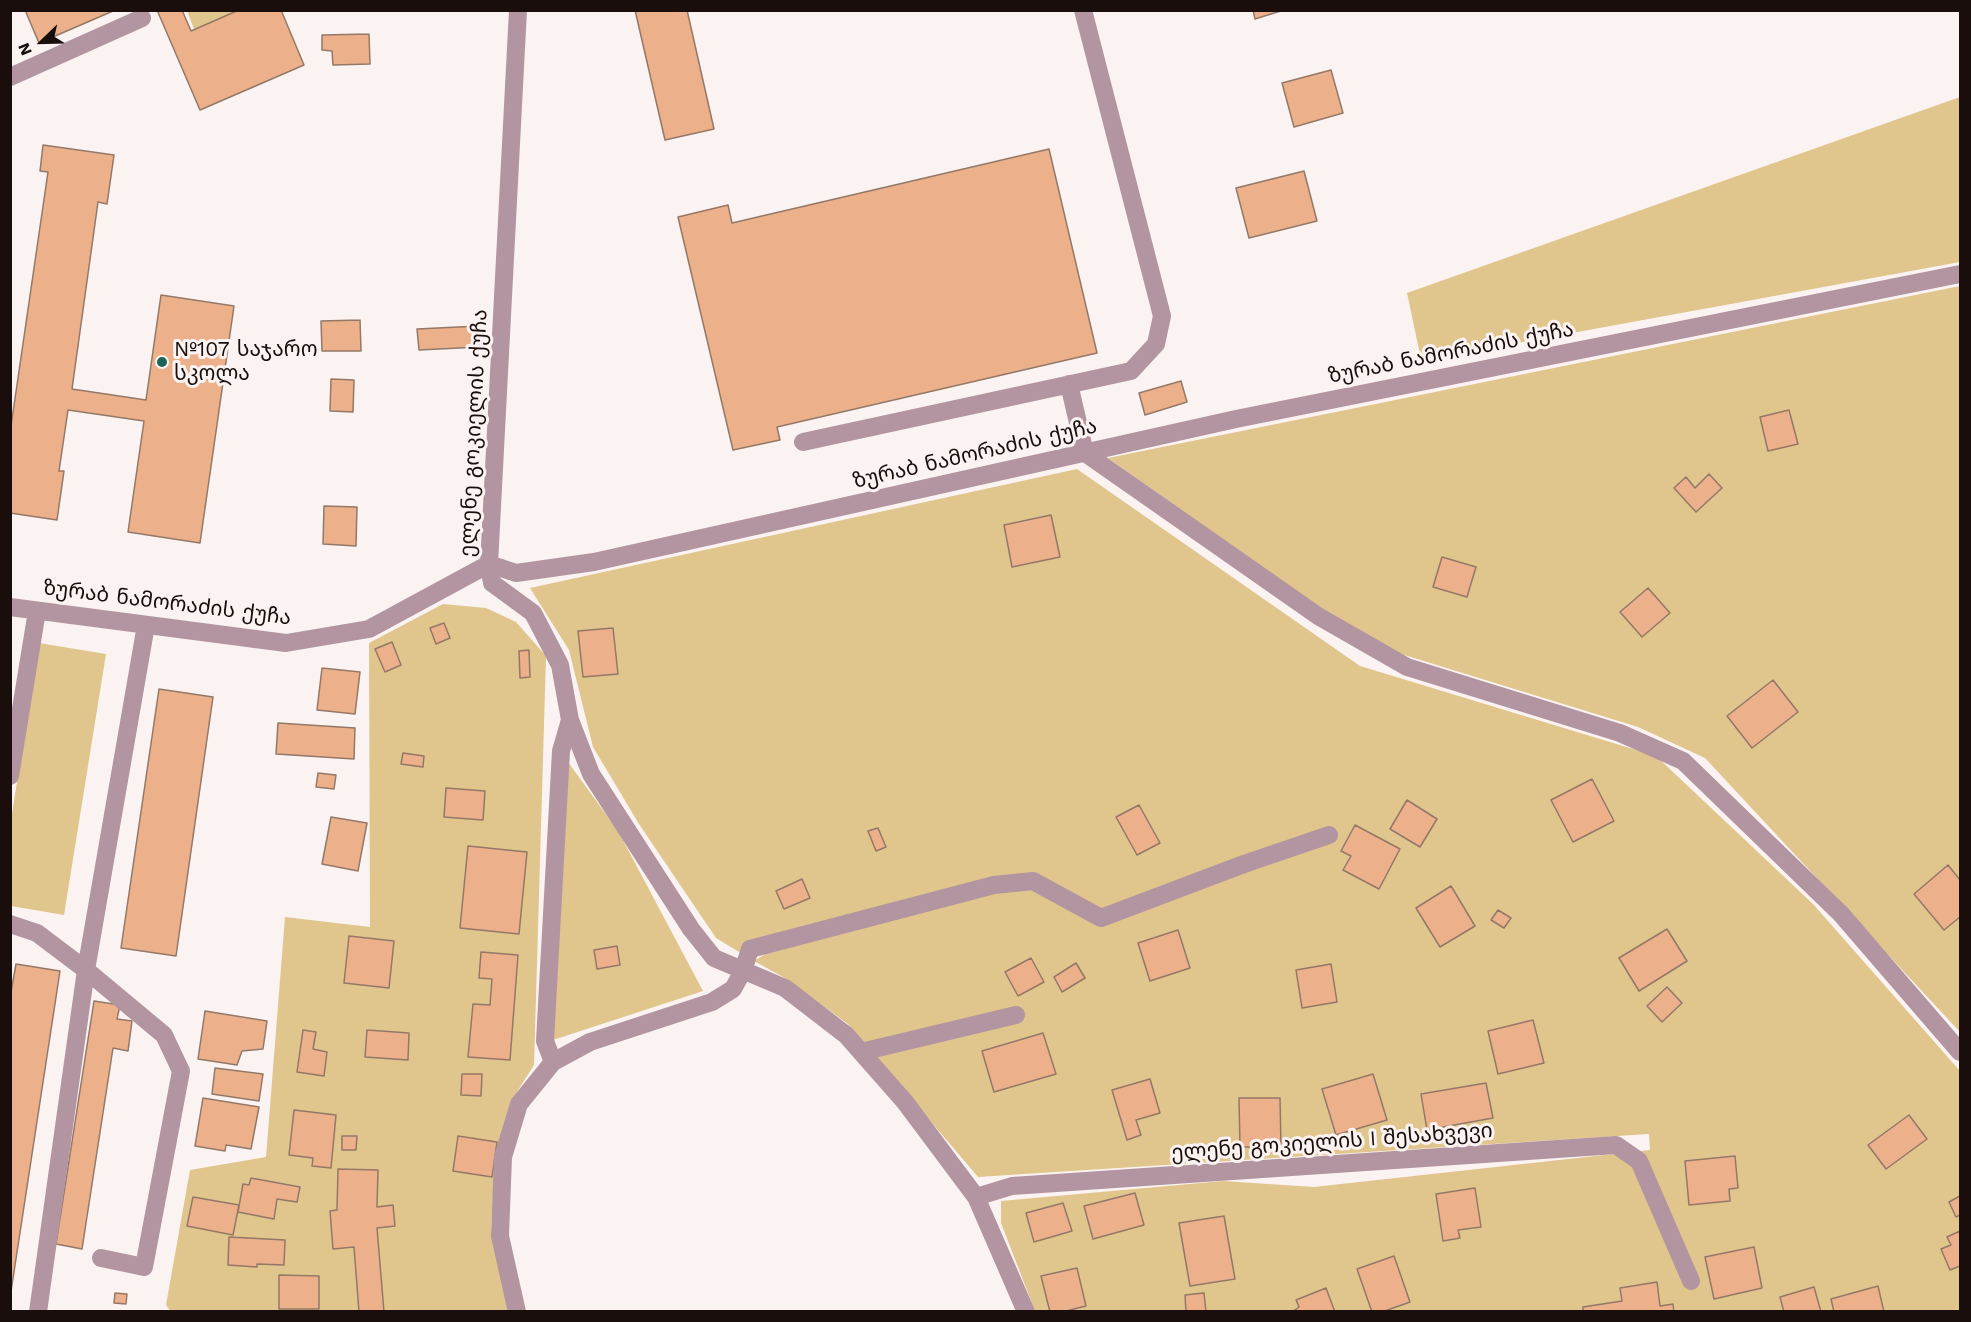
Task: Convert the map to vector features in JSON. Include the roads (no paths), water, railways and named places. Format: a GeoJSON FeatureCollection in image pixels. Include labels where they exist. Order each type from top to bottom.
{"type":"FeatureCollection","features":[{"type":"Feature","properties":{"kind":"street","name":"ელენე გოკიელის ქუჩა"},"geometry":{"type":"LineString","coordinates":[[518,10],[489,564],[492,583],[533,613],[560,665],[570,720],[591,774],[691,929],[714,958],[742,971]]}},
{"type":"Feature","properties":{"kind":"street"},"geometry":{"type":"LineString","coordinates":[[803,442],[1131,371],[1156,344],[1162,316],[1083,10]]}},
{"type":"Feature","properties":{"kind":"street"},"geometry":{"type":"LineString","coordinates":[[10,77],[142,18]]}},
{"type":"Feature","properties":{"kind":"street","name":"ზურაბ ნამორაძის ქუჩა"},"geometry":{"type":"LineString","coordinates":[[10,607],[286,643],[369,629],[489,564],[516,573],[594,562],[1236,419],[1960,274]]}},
{"type":"Feature","properties":{"kind":"street"},"geometry":{"type":"LineString","coordinates":[[1069,384],[1085,453],[1318,616],[1407,667],[1620,733],[1683,761],[1841,914],[1960,1052]]}},
{"type":"Feature","properties":{"kind":"street"},"geometry":{"type":"LineString","coordinates":[[10,776],[38,610]]}},
{"type":"Feature","properties":{"kind":"street"},"geometry":{"type":"LineString","coordinates":[[38,1311],[86,970],[146,625]]}},
{"type":"Feature","properties":{"kind":"street"},"geometry":{"type":"LineString","coordinates":[[553,1062],[545,1041],[561,751],[570,720]]}},
{"type":"Feature","properties":{"kind":"street"},"geometry":{"type":"LineString","coordinates":[[517,1311],[500,1236],[502,1157],[519,1104],[553,1062],[590,1042],[712,1002],[733,989],[750,949],[994,885],[1033,881],[1101,918],[1244,864],[1329,835]]}},
{"type":"Feature","properties":{"kind":"street"},"geometry":{"type":"LineString","coordinates":[[10,924],[37,933],[86,970],[164,1035],[181,1071],[144,1268],[101,1258]]}},
{"type":"Feature","properties":{"kind":"street"},"geometry":{"type":"LineString","coordinates":[[742,971],[785,988],[846,1035],[905,1102],[976,1197],[1026,1311]]}},
{"type":"Feature","properties":{"kind":"street"},"geometry":{"type":"LineString","coordinates":[[861,1052],[1016,1015]]}},
{"type":"Feature","properties":{"kind":"street","name":"ელენე გოკიელის I შესახვევი"},"geometry":{"type":"LineString","coordinates":[[976,1197],[1012,1186],[1616,1145],[1639,1161],[1691,1281]]}},
{"type":"Feature","properties":{"kind":"place","name":"№107 საჯარო სკოლა"},"geometry":{"type":"Point","coordinates":[162,362]}}]}
